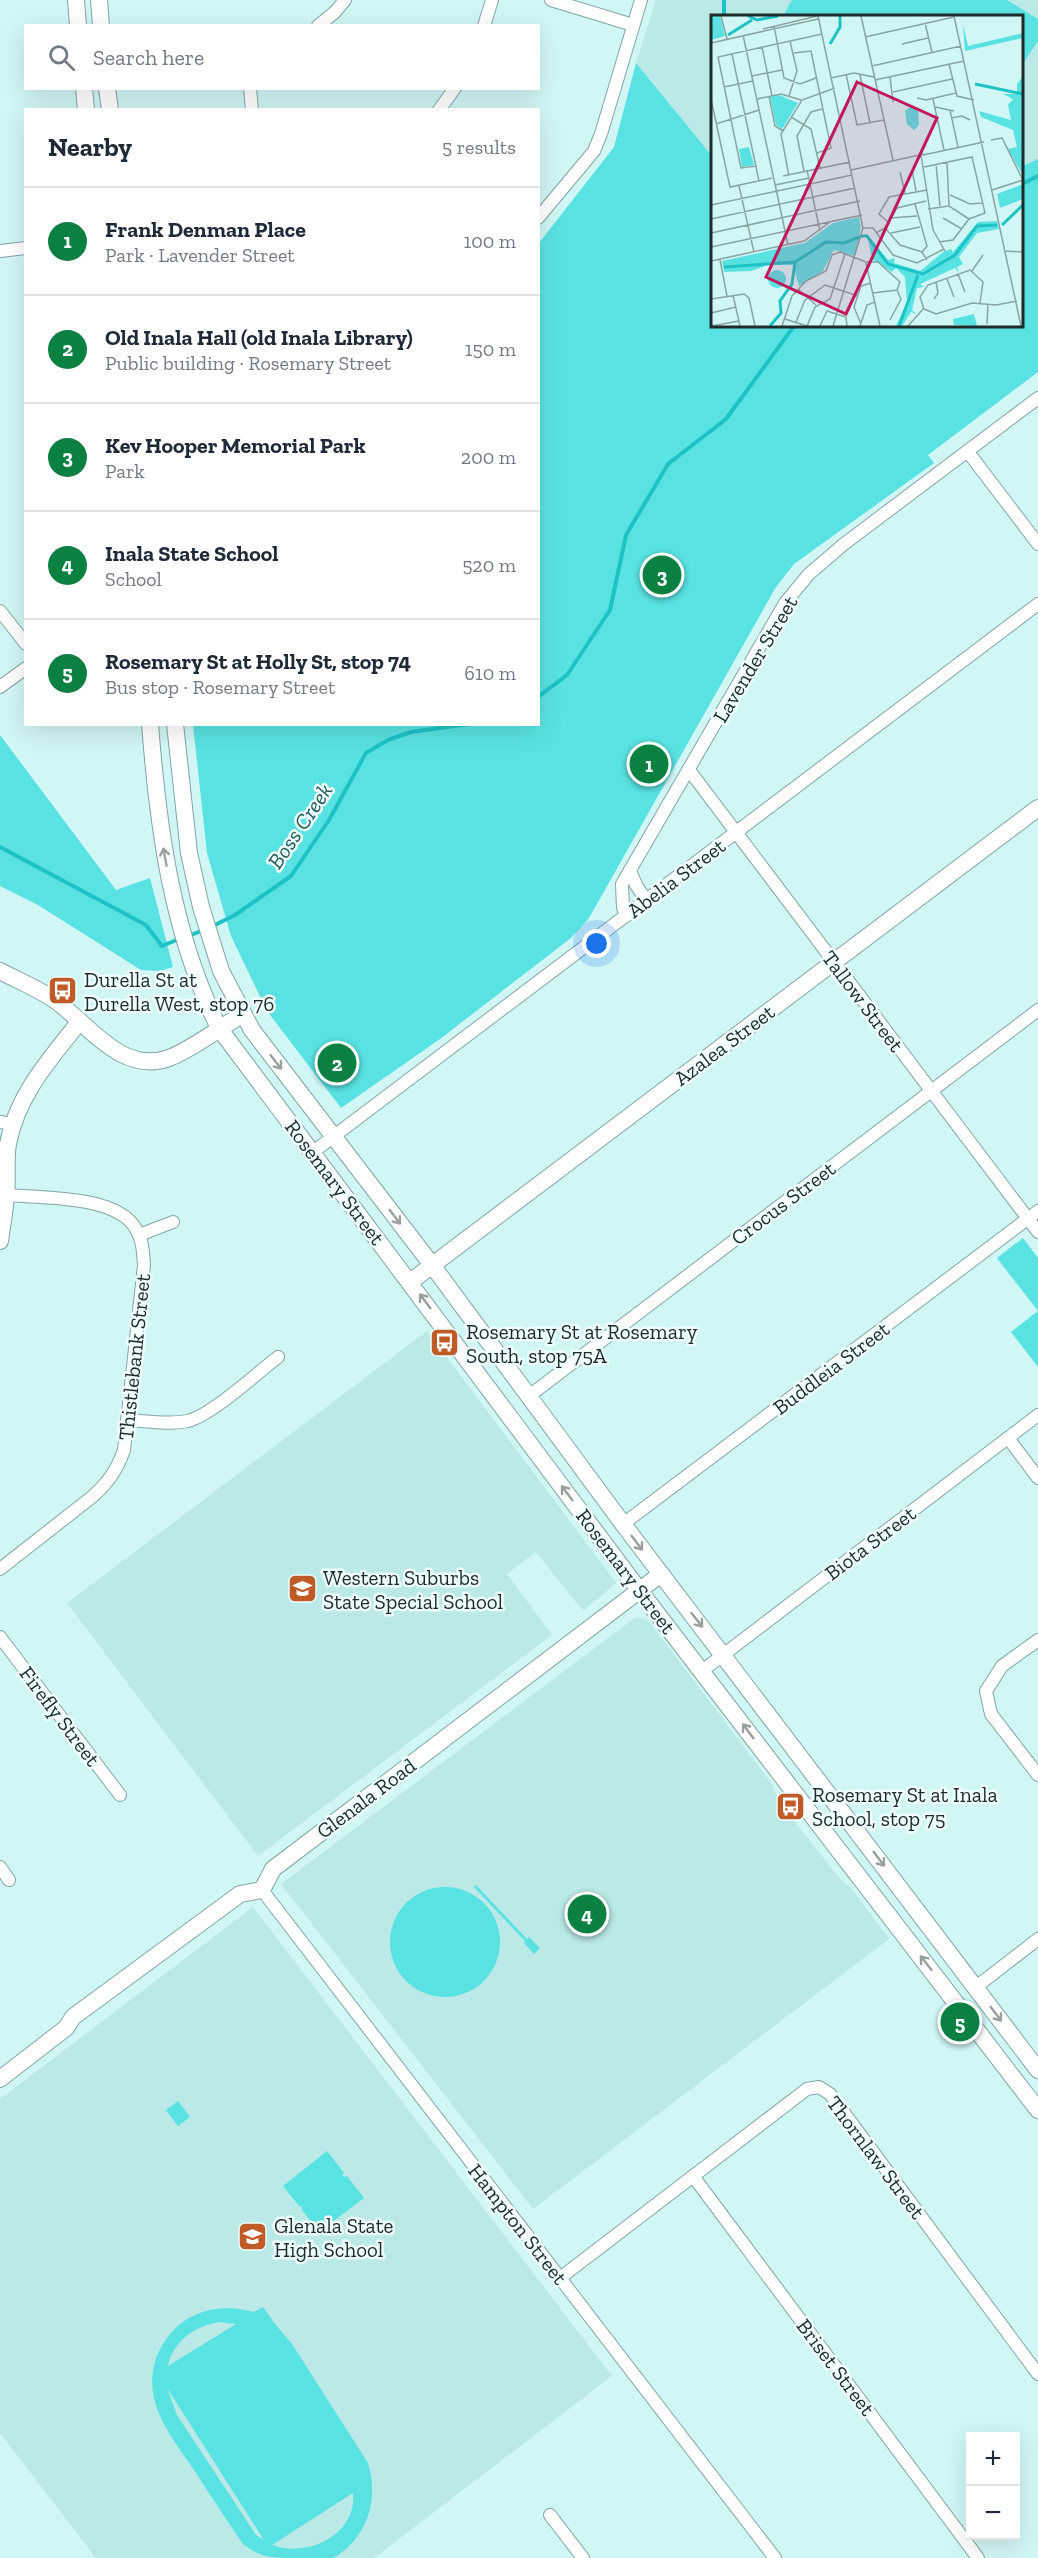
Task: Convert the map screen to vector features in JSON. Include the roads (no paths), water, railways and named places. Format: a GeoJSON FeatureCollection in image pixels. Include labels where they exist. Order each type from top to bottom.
{"type":"FeatureCollection","features":[{"type":"Feature","properties":{"kind":"main road"},"geometry":{"type":"LineString","coordinates":[[76,0],[78,24]]}},
{"type":"Feature","properties":{"kind":"main road"},"geometry":{"type":"LineString","coordinates":[[99,0],[101,24]]}},
{"type":"Feature","properties":{"kind":"main road"},"geometry":{"type":"LineString","coordinates":[[84,90],[87,108]]}},
{"type":"Feature","properties":{"kind":"main road"},"geometry":{"type":"LineString","coordinates":[[107,90],[110,108]]}},
{"type":"Feature","properties":{"kind":"main road","name":"Rosemary Street"},"geometry":{"type":"LineString","coordinates":[[150,726],[168,874],[188,948],[203,993],[219,1028],[242,1062],[313,1152],[639,1590],[1038,2110]]}},
{"type":"Feature","properties":{"kind":"main road","name":"Rosemary Street"},"geometry":{"type":"LineString","coordinates":[[175,726],[189,853],[201,907],[221,970],[243,1014],[267,1051],[432,1265],[623,1524],[1038,2070]]}},
{"type":"Feature","properties":{"kind":"main road","name":"Azalea Street"},"geometry":{"type":"LineString","coordinates":[[410,1282],[1038,808]]}},
{"type":"Feature","properties":{"kind":"main road"},"geometry":{"type":"LineString","coordinates":[[0,971],[56,1001],[113,1049],[132,1059],[152,1062],[170,1058],[243,1014]]}},
{"type":"Feature","properties":{"kind":"main road"},"geometry":{"type":"LineString","coordinates":[[0,1241],[6,1195],[6,1123],[34,1080],[80,1021]]}},
{"type":"Feature","properties":{"kind":"main road","name":"Glenala Road"},"geometry":{"type":"LineString","coordinates":[[262,1890],[273,1869],[661,1574]]}},
{"type":"Feature","properties":{"kind":"main road"},"geometry":{"type":"LineString","coordinates":[[0,2079],[66,2028],[73,2018],[240,1894],[262,1890]]}},
{"type":"Feature","properties":{"kind":"main road"},"geometry":{"type":"LineString","coordinates":[[0,2067],[60,2019],[73,2018]]}},
{"type":"Feature","properties":{"kind":"street"},"geometry":{"type":"LineString","coordinates":[[320,24],[345,0]]}},
{"type":"Feature","properties":{"kind":"street"},"geometry":{"type":"LineString","coordinates":[[485,24],[492,0]]}},
{"type":"Feature","properties":{"kind":"street"},"geometry":{"type":"LineString","coordinates":[[551,0],[633,25]]}},
{"type":"Feature","properties":{"kind":"street"},"geometry":{"type":"LineString","coordinates":[[540,216],[594,151],[641,0]]}},
{"type":"Feature","properties":{"kind":"street"},"geometry":{"type":"LineString","coordinates":[[250,90],[252,108]]}},
{"type":"Feature","properties":{"kind":"street"},"geometry":{"type":"LineString","coordinates":[[440,108],[454,90]]}},
{"type":"Feature","properties":{"kind":"street"},"geometry":{"type":"LineString","coordinates":[[0,251],[24,248]]}},
{"type":"Feature","properties":{"kind":"street","name":"Lavender Street"},"geometry":{"type":"LineString","coordinates":[[626,916],[623,908],[622,884],[785,603],[809,574],[844,544],[1038,398]]}},
{"type":"Feature","properties":{"kind":"street"},"geometry":{"type":"LineString","coordinates":[[968,452],[1038,544]]}},
{"type":"Feature","properties":{"kind":"street","name":"Abelia Street"},"geometry":{"type":"LineString","coordinates":[[313,1152],[1038,604]]}},
{"type":"Feature","properties":{"kind":"street"},"geometry":{"type":"LineString","coordinates":[[0,611],[24,641]]}},
{"type":"Feature","properties":{"kind":"street"},"geometry":{"type":"LineString","coordinates":[[0,687],[24,669]]}},
{"type":"Feature","properties":{"kind":"street","name":"Tallow Street"},"geometry":{"type":"LineString","coordinates":[[688,770],[931,1091],[1033,1215],[1038,1232]]}},
{"type":"Feature","properties":{"kind":"street"},"geometry":{"type":"LineString","coordinates":[[630,870],[646,900]]}},
{"type":"Feature","properties":{"kind":"street","name":"Crocus Street"},"geometry":{"type":"LineString","coordinates":[[529,1396],[1038,1010]]}},
{"type":"Feature","properties":{"kind":"street"},"geometry":{"type":"LineString","coordinates":[[6,1195],[104,1205],[121,1214],[135,1227],[139,1235],[173,1222]]}},
{"type":"Feature","properties":{"kind":"street","name":"Buddleia Street"},"geometry":{"type":"LineString","coordinates":[[623,1524],[1033,1215]]}},
{"type":"Feature","properties":{"kind":"street","name":"Thistlebank Street"},"geometry":{"type":"LineString","coordinates":[[0,1569],[105,1485],[117,1470],[124,1449],[144,1265],[139,1235]]}},
{"type":"Feature","properties":{"kind":"street"},"geometry":{"type":"LineString","coordinates":[[127,1420],[171,1423],[190,1420],[205,1413],[278,1357]]}},
{"type":"Feature","properties":{"kind":"street","name":"Biota Street"},"geometry":{"type":"LineString","coordinates":[[702,1671],[1038,1415]]}},
{"type":"Feature","properties":{"kind":"street"},"geometry":{"type":"LineString","coordinates":[[1008,1438],[1038,1478]]}},
{"type":"Feature","properties":{"kind":"street","name":"Firefly Street"},"geometry":{"type":"LineString","coordinates":[[0,1637],[120,1795]]}},
{"type":"Feature","properties":{"kind":"street"},"geometry":{"type":"LineString","coordinates":[[1038,1640],[1002,1666],[986,1691],[991,1714],[1038,1775]]}},
{"type":"Feature","properties":{"kind":"street"},"geometry":{"type":"LineString","coordinates":[[0,1867],[9,1880]]}},
{"type":"Feature","properties":{"kind":"street","name":"Hampton Street"},"geometry":{"type":"LineString","coordinates":[[262,1890],[775,2558]]}},
{"type":"Feature","properties":{"kind":"street"},"geometry":{"type":"LineString","coordinates":[[976,1987],[1038,1939]]}},
{"type":"Feature","properties":{"kind":"street","name":"Thornlaw Street"},"geometry":{"type":"LineString","coordinates":[[560,2278],[807,2089],[819,2087],[830,2094],[1038,2374]]}},
{"type":"Feature","properties":{"kind":"street","name":"Briset Street"},"geometry":{"type":"LineString","coordinates":[[693,2176],[978,2558]]}},
{"type":"Feature","properties":{"kind":"street"},"geometry":{"type":"LineString","coordinates":[[550,2515],[583,2558]]}},
{"type":"Feature","properties":{"kind":"waterway"},"geometry":{"type":"LineString","coordinates":[[724,0],[724,15]]}},
{"type":"Feature","properties":{"kind":"waterway","name":"Boss Creek"},"geometry":{"type":"LineString","coordinates":[[1023,184],[1038,176]]}},
{"type":"Feature","properties":{"kind":"waterway","name":"Boss Creek"},"geometry":{"type":"LineString","coordinates":[[540,695],[567,675],[610,610],[626,535],[668,464],[726,419],[793,327]]}},
{"type":"Feature","properties":{"kind":"waterway","name":"Boss Creek"},"geometry":{"type":"LineString","coordinates":[[211,927],[235,915],[291,876],[329,820],[366,753],[388,740],[411,732],[454,726]]}},
{"type":"Feature","properties":{"kind":"waterway","name":"Boss Creek"},"geometry":{"type":"LineString","coordinates":[[0,847],[146,925],[162,946],[179,939]]}},
{"type":"Feature","properties":{"kind":"waterway","name":"Boss Creek"},"geometry":{"type":"LineString","coordinates":[[188,936],[204,930]]}},
{"type":"Feature","properties":{"kind":"place","name":"Kev Hooper Memorial Park"},"geometry":{"type":"Point","coordinates":[662,575]}},
{"type":"Feature","properties":{"kind":"place","name":"Frank Denman Place"},"geometry":{"type":"Point","coordinates":[649,764]}},
{"type":"Feature","properties":{"kind":"place","name":"Durella St at Durella West, stop 76"},"geometry":{"type":"Point","coordinates":[63,991]}},
{"type":"Feature","properties":{"kind":"place","name":"Old Inala Hall (old Inala Library)"},"geometry":{"type":"Point","coordinates":[337,1063]}},
{"type":"Feature","properties":{"kind":"place","name":"Rosemary St at Rosemary South, stop 75A"},"geometry":{"type":"Point","coordinates":[445,1343]}},
{"type":"Feature","properties":{"kind":"place","name":"Western Suburbs State Special School"},"geometry":{"type":"Point","coordinates":[302,1589]}},
{"type":"Feature","properties":{"kind":"place","name":"Rosemary St at Inala School, stop 75"},"geometry":{"type":"Point","coordinates":[791,1806]}},
{"type":"Feature","properties":{"kind":"place","name":"Inala State School"},"geometry":{"type":"Point","coordinates":[587,1914]}},
{"type":"Feature","properties":{"kind":"place","name":"Rosemary St at Holly St, stop 74"},"geometry":{"type":"Point","coordinates":[960,2022]}},
{"type":"Feature","properties":{"kind":"place","name":"Glenala State High School"},"geometry":{"type":"Point","coordinates":[253,2237]}}]}
